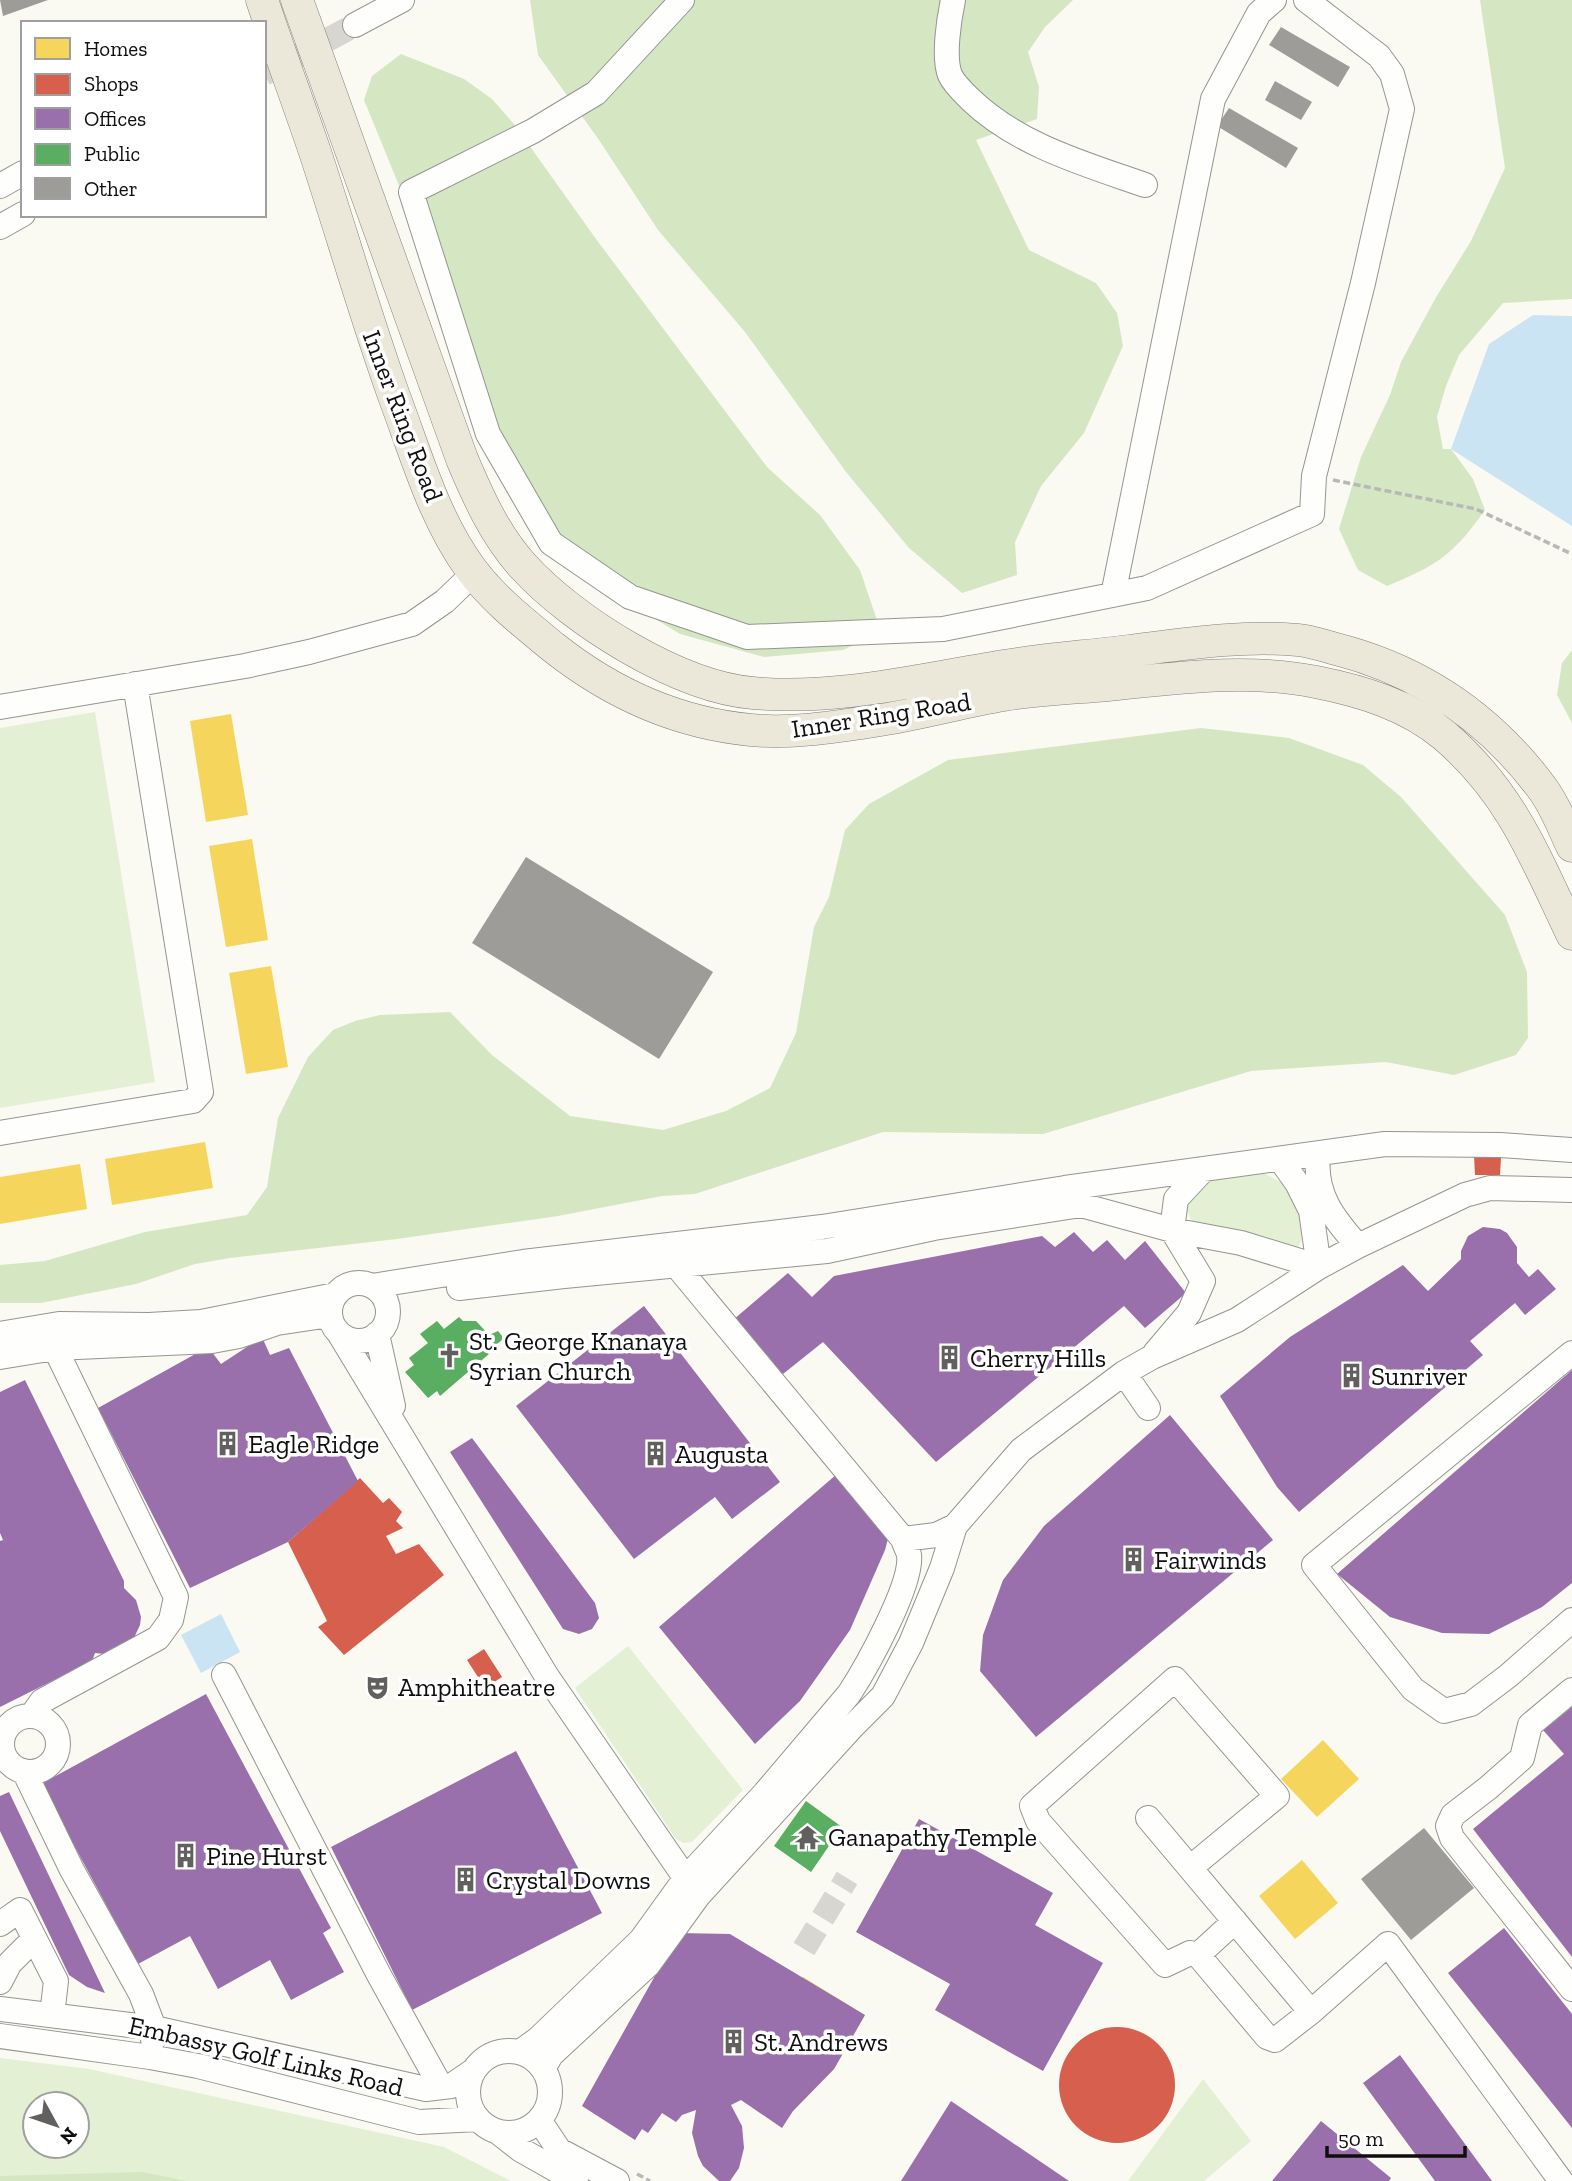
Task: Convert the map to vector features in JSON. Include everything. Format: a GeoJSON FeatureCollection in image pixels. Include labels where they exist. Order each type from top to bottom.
{"type":"FeatureCollection","features":[{"type":"Feature","properties":{"kind":"main road","name":"Inner Ring Road"},"geometry":{"type":"LineString","coordinates":[[262,0],[364,312],[423,474],[450,535],[474,573],[527,626],[581,669],[625,695],[674,715],[750,730],[780,731],[877,721],[1008,694],[1202,676],[1286,676],[1348,689],[1390,701],[1441,732],[1478,767],[1506,803],[1530,842],[1572,934]]}},
{"type":"Feature","properties":{"kind":"main road","name":"Inner Ring Road"},"geometry":{"type":"LineString","coordinates":[[297,0],[461,459],[485,511],[521,564],[545,588],[603,633],[705,684],[772,695],[870,689],[1001,666],[1242,638],[1301,640],[1366,657],[1406,672],[1460,704],[1504,743],[1544,791],[1572,846]]}},
{"type":"Feature","properties":{"kind":"main road"},"geometry":{"type":"LineString","coordinates":[[303,121],[335,111]]}},
{"type":"Feature","properties":{"kind":"street"},"geometry":{"type":"LineString","coordinates":[[355,25],[402,0]]}},
{"type":"Feature","properties":{"kind":"street"},"geometry":{"type":"LineString","coordinates":[[682,0],[596,93],[533,131],[411,192],[488,434],[551,543],[630,597],[747,637],[943,629],[1147,588],[1311,514],[1314,477],[1363,283],[1402,109],[1392,74],[1379,56],[1306,0]]}},
{"type":"Feature","properties":{"kind":"street"},"geometry":{"type":"LineString","coordinates":[[953,0],[947,64],[951,78],[987,116],[1035,144],[1145,185]]}},
{"type":"Feature","properties":{"kind":"street"},"geometry":{"type":"LineString","coordinates":[[1113,595],[1213,99],[1259,13],[1274,0]]}},
{"type":"Feature","properties":{"kind":"street"},"geometry":{"type":"LineString","coordinates":[[0,187],[21,174]]}},
{"type":"Feature","properties":{"kind":"street"},"geometry":{"type":"LineString","coordinates":[[0,227],[21,215]]}},
{"type":"Feature","properties":{"kind":"street"},"geometry":{"type":"LineString","coordinates":[[0,707],[283,657],[412,624],[445,601],[474,573]]}},
{"type":"Feature","properties":{"kind":"street"},"geometry":{"type":"LineString","coordinates":[[0,1133],[193,1101],[201,1092],[135,684]]}},
{"type":"Feature","properties":{"kind":"street"},"geometry":{"type":"LineString","coordinates":[[379,1293],[523,1262],[822,1227],[1065,1188],[1385,1144],[1500,1144],[1572,1150]]}},
{"type":"Feature","properties":{"kind":"street"},"geometry":{"type":"LineString","coordinates":[[1318,1155],[1316,1172],[1322,1195],[1335,1221],[1358,1246]]}},
{"type":"Feature","properties":{"kind":"street"},"geometry":{"type":"LineString","coordinates":[[1280,1159],[1297,1183],[1311,1211],[1319,1266]]}},
{"type":"Feature","properties":{"kind":"street"},"geometry":{"type":"LineString","coordinates":[[1152,1357],[1189,1312],[1203,1280],[1172,1230],[1176,1199],[1204,1169]]}},
{"type":"Feature","properties":{"kind":"street"},"geometry":{"type":"LineString","coordinates":[[903,1539],[936,1535],[955,1526],[1021,1450],[1124,1373],[1152,1357],[1237,1320],[1319,1266],[1465,1195],[1490,1188],[1572,1190]]}},
{"type":"Feature","properties":{"kind":"street"},"geometry":{"type":"LineString","coordinates":[[335,1314],[352,1283],[363,1283],[379,1293],[827,1251],[934,1228],[1081,1205],[1172,1230],[1241,1243],[1319,1266]]}},
{"type":"Feature","properties":{"kind":"street"},"geometry":{"type":"LineString","coordinates":[[543,2068],[551,2055],[648,1965],[691,1887],[854,1686],[903,1589],[909,1555],[903,1539],[676,1265]]}},
{"type":"Feature","properties":{"kind":"street"},"geometry":{"type":"LineString","coordinates":[[379,1293],[386,1318],[377,1334],[398,1427]]}},
{"type":"Feature","properties":{"kind":"street"},"geometry":{"type":"LineString","coordinates":[[335,1314],[349,1339],[359,1340],[377,1334]]}},
{"type":"Feature","properties":{"kind":"street"},"geometry":{"type":"LineString","coordinates":[[0,1334],[59,1324],[149,1325],[335,1314]]}},
{"type":"Feature","properties":{"kind":"street"},"geometry":{"type":"LineString","coordinates":[[0,1357],[55,1348],[212,1340],[239,1336],[277,1323],[335,1314]]}},
{"type":"Feature","properties":{"kind":"street"},"geometry":{"type":"LineString","coordinates":[[335,1314],[398,1427],[546,1675],[691,1887]]}},
{"type":"Feature","properties":{"kind":"street"},"geometry":{"type":"LineString","coordinates":[[13,1721],[43,1718],[51,1726],[57,1736],[58,1748],[46,1767],[35,1772],[24,1771],[13,1767],[5,1758],[1,1746],[3,1735],[13,1721],[158,1639],[171,1620],[176,1597],[55,1348]]}},
{"type":"Feature","properties":{"kind":"street"},"geometry":{"type":"LineString","coordinates":[[1572,1353],[1314,1564],[1413,1689],[1444,1712],[1471,1703],[1508,1676],[1572,1620]]}},
{"type":"Feature","properties":{"kind":"street"},"geometry":{"type":"LineString","coordinates":[[1124,1373],[1148,1408]]}},
{"type":"Feature","properties":{"kind":"street"},"geometry":{"type":"LineString","coordinates":[[520,2052],[538,2039],[641,1940],[883,1696],[920,1622],[942,1568],[955,1526]]}},
{"type":"Feature","properties":{"kind":"street"},"geometry":{"type":"LineString","coordinates":[[224,1675],[379,1975],[441,2087]]}},
{"type":"Feature","properties":{"kind":"street"},"geometry":{"type":"LineString","coordinates":[[1190,1868],[1277,1796],[1175,1679],[1031,1806],[1038,1821],[1165,1965],[1190,1953],[1198,1955],[1267,2037],[1275,2040],[1388,1944],[1562,2181]]}},
{"type":"Feature","properties":{"kind":"street"},"geometry":{"type":"LineString","coordinates":[[1572,1690],[1530,1725],[1522,1758],[1453,1815],[1448,1826],[1452,1838],[1572,1989]]}},
{"type":"Feature","properties":{"kind":"street"},"geometry":{"type":"LineString","coordinates":[[24,1771],[72,1870],[141,1994],[155,2028],[150,2057]]}},
{"type":"Feature","properties":{"kind":"street"},"geometry":{"type":"LineString","coordinates":[[1148,1818],[1311,2012]]}},
{"type":"Feature","properties":{"kind":"street"},"geometry":{"type":"LineString","coordinates":[[0,1924],[20,1910],[56,1981],[52,2015]]}},
{"type":"Feature","properties":{"kind":"street"},"geometry":{"type":"LineString","coordinates":[[1198,1955],[1235,1921]]}},
{"type":"Feature","properties":{"kind":"street"},"geometry":{"type":"LineString","coordinates":[[0,1982],[10,1964],[34,1939]]}},
{"type":"Feature","properties":{"kind":"street"},"geometry":{"type":"LineString","coordinates":[[0,2008],[155,2028],[426,2089],[451,2086],[474,2071]]}},
{"type":"Feature","properties":{"kind":"street","name":"Embassy Golf Links Road"},"geometry":{"type":"LineString","coordinates":[[0,2036],[198,2066],[419,2122],[488,2126]]}},
{"type":"Feature","properties":{"kind":"street"},"geometry":{"type":"LineString","coordinates":[[488,2126],[520,2132],[539,2120],[547,2108],[549,2080],[533,2057],[506,2050],[482,2061],[469,2083],[471,2108],[488,2126],[521,2150],[576,2181]]}},
{"type":"Feature","properties":{"kind":"street"},"geometry":{"type":"LineString","coordinates":[[539,2120],[559,2150],[617,2181]]}},
{"type":"Feature","properties":{"kind":"path"},"geometry":{"type":"LineString","coordinates":[[1314,477],[1476,509],[1572,554]]}},
{"type":"Feature","properties":{"kind":"green space"},"geometry":{"type":"Polygon","coordinates":[[[530,0],[1073,0],[1045,27],[1028,52],[1039,87],[1037,119],[976,140],[1029,250],[1096,283],[1117,313],[1123,346],[1084,433],[1041,486],[1015,542],[1017,575],[962,593],[909,548],[846,472],[745,332],[658,230],[599,140],[538,55],[530,0]]]}},
{"type":"Feature","properties":{"kind":"green space"},"geometry":{"type":"Polygon","coordinates":[[[1480,0],[1572,0],[1572,299],[1503,303],[1459,355],[1437,417],[1443,449],[1451,449],[1473,479],[1485,510],[1463,538],[1443,557],[1419,572],[1387,586],[1358,570],[1339,529],[1361,457],[1390,395],[1401,362],[1435,299],[1471,241],[1505,168],[1480,0]]]}},
{"type":"Feature","properties":{"kind":"green space"},"geometry":{"type":"Polygon","coordinates":[[[401,54],[464,79],[492,99],[514,124],[596,239],[767,467],[820,515],[860,570],[881,632],[843,650],[764,657],[680,634],[601,586],[541,532],[364,100],[372,76],[401,54]]]}},
{"type":"Feature","properties":{"kind":"green space"},"geometry":{"type":"Polygon","coordinates":[[[1572,650],[1572,723],[1557,695],[1562,663],[1572,650]]]}},
{"type":"Feature","properties":{"kind":"green space"},"geometry":{"type":"Polygon","coordinates":[[[95,712],[155,1082],[0,1108],[0,728],[95,712]]]}},
{"type":"Feature","properties":{"kind":"green space"},"geometry":{"type":"Polygon","coordinates":[[[1201,728],[1289,738],[1363,765],[1401,797],[1505,915],[1527,972],[1528,1038],[1516,1055],[1454,1075],[1386,1062],[1251,1071],[1043,1134],[883,1132],[695,1194],[662,1196],[558,1216],[397,1239],[230,1258],[195,1264],[136,1284],[41,1303],[0,1303],[0,1265],[45,1261],[145,1232],[247,1215],[267,1187],[278,1118],[308,1057],[333,1030],[355,1021],[380,1015],[450,1012],[492,1055],[570,1116],[663,1130],[726,1111],[770,1088],[796,1033],[814,927],[829,897],[845,830],[869,804],[948,760],[1201,728]]]}},
{"type":"Feature","properties":{"kind":"green space"},"geometry":{"type":"Polygon","coordinates":[[[1261,1173],[1278,1180],[1293,1196],[1299,1211],[1302,1237],[1298,1247],[1293,1250],[1194,1223],[1189,1216],[1189,1193],[1210,1178],[1261,1173]]]}},
{"type":"Feature","properties":{"kind":"green space"},"geometry":{"type":"Polygon","coordinates":[[[628,1646],[743,1790],[692,1842],[684,1843],[676,1839],[575,1688],[628,1646]]]}},
{"type":"Feature","properties":{"kind":"green space"},"geometry":{"type":"Polygon","coordinates":[[[0,2058],[89,2069],[444,2147],[511,2181],[0,2181],[0,2058]]]}},
{"type":"Feature","properties":{"kind":"green space"},"geometry":{"type":"Polygon","coordinates":[[[1203,2079],[1251,2141],[1204,2181],[1128,2181],[1203,2079]]]}},
{"type":"Feature","properties":{"kind":"green space"},"geometry":{"type":"Polygon","coordinates":[[[142,2172],[187,2181],[0,2181],[0,2176],[142,2172]]]}},
{"type":"Feature","properties":{"kind":"water"},"geometry":{"type":"Polygon","coordinates":[[[1533,315],[1572,316],[1572,526],[1451,449],[1489,344],[1533,315]]]}},
{"type":"Feature","properties":{"kind":"water"},"geometry":{"type":"Polygon","coordinates":[[[221,1614],[240,1652],[201,1673],[181,1635],[221,1614]]]}},
{"type":"Feature","properties":{"kind":"building: Homes"},"geometry":{"type":"Polygon","coordinates":[[[231,714],[248,815],[206,822],[190,721],[231,714]]]}},
{"type":"Feature","properties":{"kind":"building: Homes"},"geometry":{"type":"Polygon","coordinates":[[[252,839],[268,940],[226,947],[209,846],[252,839]]]}},
{"type":"Feature","properties":{"kind":"building: Homes"},"geometry":{"type":"Polygon","coordinates":[[[271,966],[288,1067],[246,1074],[229,973],[271,966]]]}},
{"type":"Feature","properties":{"kind":"building: Homes"},"geometry":{"type":"Polygon","coordinates":[[[205,1142],[213,1188],[112,1205],[105,1159],[205,1142]]]}},
{"type":"Feature","properties":{"kind":"building: Homes"},"geometry":{"type":"Polygon","coordinates":[[[80,1164],[87,1209],[0,1224],[0,1177],[80,1164]]]}},
{"type":"Feature","properties":{"kind":"building: Homes"},"geometry":{"type":"Polygon","coordinates":[[[1323,1740],[1359,1779],[1317,1817],[1281,1779],[1323,1740]]]}},
{"type":"Feature","properties":{"kind":"building: Homes"},"geometry":{"type":"Polygon","coordinates":[[[1302,1860],[1338,1903],[1295,1939],[1259,1896],[1302,1860]]]}},
{"type":"Feature","properties":{"kind":"building: Homes"},"geometry":{"type":"Polygon","coordinates":[[[803,1977],[865,2015],[834,2069],[793,2111],[730,2083],[720,2097],[692,2106],[673,2093],[661,2111],[637,2095],[656,2068],[651,2064],[684,2014],[666,2002],[681,1979],[727,2010],[734,2000],[756,2015],[803,1977]]]}},
{"type":"Feature","properties":{"kind":"building: Shops"},"geometry":{"type":"Polygon","coordinates":[[[1474,1156],[1501,1158],[1500,1175],[1475,1175],[1474,1156]]]}},
{"type":"Feature","properties":{"kind":"building: Shops"},"geometry":{"type":"Polygon","coordinates":[[[360,1478],[383,1503],[389,1498],[402,1512],[396,1521],[403,1528],[386,1536],[396,1554],[419,1544],[444,1575],[344,1655],[318,1627],[327,1621],[288,1542],[360,1478]]]}},
{"type":"Feature","properties":{"kind":"building: Shops"},"geometry":{"type":"Polygon","coordinates":[[[484,1649],[502,1677],[485,1688],[467,1660],[484,1649]]]}},
{"type":"Feature","properties":{"kind":"building: Shops"},"geometry":{"type":"Polygon","coordinates":[[[1117,2027],[1139,2031],[1158,2044],[1171,2063],[1175,2085],[1171,2107],[1158,2126],[1139,2139],[1117,2143],[1095,2139],[1076,2126],[1063,2107],[1059,2085],[1063,2063],[1076,2044],[1095,2031],[1117,2027]]]}},
{"type":"Feature","properties":{"kind":"building: Offices","name":"Sunriver"},"geometry":{"type":"Polygon","coordinates":[[[1483,1227],[1500,1229],[1507,1233],[1517,1247],[1517,1263],[1529,1277],[1538,1269],[1556,1289],[1525,1315],[1515,1303],[1470,1341],[1483,1355],[1299,1512],[1277,1487],[1220,1396],[1290,1337],[1403,1265],[1428,1291],[1461,1259],[1461,1251],[1468,1236],[1483,1227]]]}},
{"type":"Feature","properties":{"kind":"building: Offices","name":"Cherry Hills"},"geometry":{"type":"Polygon","coordinates":[[[1074,1232],[1093,1252],[1107,1240],[1125,1260],[1145,1241],[1186,1293],[1145,1328],[1124,1306],[936,1462],[823,1342],[783,1374],[733,1320],[788,1273],[812,1297],[834,1276],[1042,1236],[1055,1247],[1074,1232]]]}},
{"type":"Feature","properties":{"kind":"building: Offices","name":"Augusta"},"geometry":{"type":"Polygon","coordinates":[[[644,1306],[780,1482],[732,1519],[715,1497],[634,1559],[516,1406],[644,1306]]]}},
{"type":"Feature","properties":{"kind":"building: Offices","name":"Eagle Ridge"},"geometry":{"type":"Polygon","coordinates":[[[262,1337],[270,1355],[289,1348],[358,1481],[288,1542],[190,1588],[98,1408],[208,1347],[221,1364],[262,1337]]]}},
{"type":"Feature","properties":{"kind":"building: Offices"},"geometry":{"type":"Polygon","coordinates":[[[1572,1370],[1572,1583],[1542,1607],[1489,1634],[1442,1633],[1390,1617],[1337,1574],[1572,1370]]]}},
{"type":"Feature","properties":{"kind":"building: Offices"},"geometry":{"type":"Polygon","coordinates":[[[25,1380],[124,1581],[124,1588],[136,1600],[141,1617],[132,1642],[105,1654],[95,1653],[92,1661],[0,1707],[0,1541],[3,1540],[0,1533],[0,1392],[25,1380]]]}},
{"type":"Feature","properties":{"kind":"building: Offices","name":"Fairwinds"},"geometry":{"type":"Polygon","coordinates":[[[1170,1415],[1273,1540],[1036,1737],[980,1671],[983,1635],[1003,1580],[1044,1526],[1170,1415]]]}},
{"type":"Feature","properties":{"kind":"building: Offices"},"geometry":{"type":"Polygon","coordinates":[[[472,1438],[595,1603],[599,1618],[592,1629],[579,1634],[563,1629],[450,1452],[472,1438]]]}},
{"type":"Feature","properties":{"kind":"building: Offices"},"geometry":{"type":"Polygon","coordinates":[[[837,1474],[889,1535],[885,1550],[850,1630],[800,1701],[755,1744],[659,1627],[837,1474]]]}},
{"type":"Feature","properties":{"kind":"building: Offices","name":"Pine Hurst"},"geometry":{"type":"Polygon","coordinates":[[[206,1694],[331,1928],[323,1933],[344,1972],[291,2000],[270,1960],[218,1989],[190,1936],[138,1964],[41,1784],[206,1694]]]}},
{"type":"Feature","properties":{"kind":"building: Offices"},"geometry":{"type":"Polygon","coordinates":[[[1572,1707],[1572,1957],[1473,1829],[1564,1754],[1543,1730],[1572,1707]]]}},
{"type":"Feature","properties":{"kind":"building: Offices","name":"Crystal Downs"},"geometry":{"type":"Polygon","coordinates":[[[516,1751],[602,1913],[412,2010],[331,1847],[516,1751]]]}},
{"type":"Feature","properties":{"kind":"building: Offices"},"geometry":{"type":"Polygon","coordinates":[[[9,1792],[105,1993],[87,1987],[69,1975],[0,1831],[0,1796],[9,1792]]]}},
{"type":"Feature","properties":{"kind":"building: Offices"},"geometry":{"type":"Polygon","coordinates":[[[919,1819],[1053,1893],[1035,1925],[1103,1963],[1043,2071],[935,2010],[950,1984],[856,1932],[919,1819]]]}},
{"type":"Feature","properties":{"kind":"building: Offices"},"geometry":{"type":"Polygon","coordinates":[[[1504,1928],[1572,2014],[1572,2128],[1448,1973],[1504,1928]]]}},
{"type":"Feature","properties":{"kind":"building: Offices","name":"St. Andrews"},"geometry":{"type":"Polygon","coordinates":[[[679,1933],[730,1934],[865,2015],[834,2069],[793,2111],[782,2128],[741,2100],[731,2105],[742,2126],[744,2148],[739,2168],[730,2181],[719,2181],[703,2166],[698,2156],[692,2133],[696,2110],[682,2115],[676,2122],[662,2113],[648,2133],[642,2129],[635,2140],[582,2106],[679,1933]]]}},
{"type":"Feature","properties":{"kind":"building: Offices"},"geometry":{"type":"Polygon","coordinates":[[[1400,2055],[1492,2181],[1435,2181],[1363,2083],[1400,2055]]]}},
{"type":"Feature","properties":{"kind":"building: Offices"},"geometry":{"type":"Polygon","coordinates":[[[951,2101],[1069,2181],[901,2181],[951,2101]]]}},
{"type":"Feature","properties":{"kind":"building: Offices"},"geometry":{"type":"Polygon","coordinates":[[[1321,2121],[1391,2178],[1389,2181],[1272,2181],[1321,2121]]]}},
{"type":"Feature","properties":{"kind":"building: Public","name":"St. George Knanaya Syrian Church"},"geometry":{"type":"Polygon","coordinates":[[[459,1317],[463,1321],[476,1321],[489,1335],[498,1331],[502,1340],[440,1396],[437,1391],[428,1398],[405,1372],[414,1365],[409,1358],[428,1343],[420,1334],[437,1321],[444,1329],[459,1317]]]}},
{"type":"Feature","properties":{"kind":"building: Public","name":"Ganapathy Temple"},"geometry":{"type":"Polygon","coordinates":[[[806,1801],[842,1827],[811,1872],[774,1846],[806,1801]]]}},
{"type":"Feature","properties":{"kind":"building: Other"},"geometry":{"type":"Polygon","coordinates":[[[0,0],[48,0],[3,16],[0,0]]]}},
{"type":"Feature","properties":{"kind":"building: Other"},"geometry":{"type":"Polygon","coordinates":[[[1281,27],[1350,67],[1338,87],[1269,45],[1281,27]]]}},
{"type":"Feature","properties":{"kind":"building: Other"},"geometry":{"type":"Polygon","coordinates":[[[1275,81],[1312,102],[1301,120],[1265,100],[1275,81]]]}},
{"type":"Feature","properties":{"kind":"building: Other"},"geometry":{"type":"Polygon","coordinates":[[[1229,108],[1298,148],[1286,168],[1217,126],[1229,108]]]}},
{"type":"Feature","properties":{"kind":"building: Other"},"geometry":{"type":"Polygon","coordinates":[[[526,857],[713,972],[659,1059],[472,943],[526,857]]]}},
{"type":"Feature","properties":{"kind":"building: Other"},"geometry":{"type":"Polygon","coordinates":[[[1424,1828],[1474,1888],[1411,1940],[1361,1879],[1424,1828]]]}},
{"type":"Feature","properties":{"kind":"tunnel"},"geometry":{"type":"LineString","coordinates":[[266,73],[355,25]]}},
{"type":"Feature","properties":{"kind":"tunnel"},"geometry":{"type":"LineString","coordinates":[[804,1949],[847,1878]]}},
{"type":"Feature","properties":{"kind":"place","name":"St. George Knanaya Syrian Church"},"geometry":{"type":"Point","coordinates":[449,1356]}},
{"type":"Feature","properties":{"kind":"place","name":"Cherry Hills"},"geometry":{"type":"Point","coordinates":[950,1358]}},
{"type":"Feature","properties":{"kind":"place","name":"Sunriver"},"geometry":{"type":"Point","coordinates":[1351,1376]}},
{"type":"Feature","properties":{"kind":"place","name":"Eagle Ridge"},"geometry":{"type":"Point","coordinates":[228,1444]}},
{"type":"Feature","properties":{"kind":"place","name":"Augusta"},"geometry":{"type":"Point","coordinates":[655,1454]}},
{"type":"Feature","properties":{"kind":"place","name":"Fairwinds"},"geometry":{"type":"Point","coordinates":[1134,1560]}},
{"type":"Feature","properties":{"kind":"place","name":"Amphitheatre"},"geometry":{"type":"Point","coordinates":[378,1687]}},
{"type":"Feature","properties":{"kind":"place","name":"Ganapathy Temple"},"geometry":{"type":"Point","coordinates":[808,1837]}},
{"type":"Feature","properties":{"kind":"place","name":"Pine Hurst"},"geometry":{"type":"Point","coordinates":[186,1856]}},
{"type":"Feature","properties":{"kind":"place","name":"Crystal Downs"},"geometry":{"type":"Point","coordinates":[466,1880]}},
{"type":"Feature","properties":{"kind":"place","name":"St. Andrews"},"geometry":{"type":"Point","coordinates":[734,2042]}}]}
